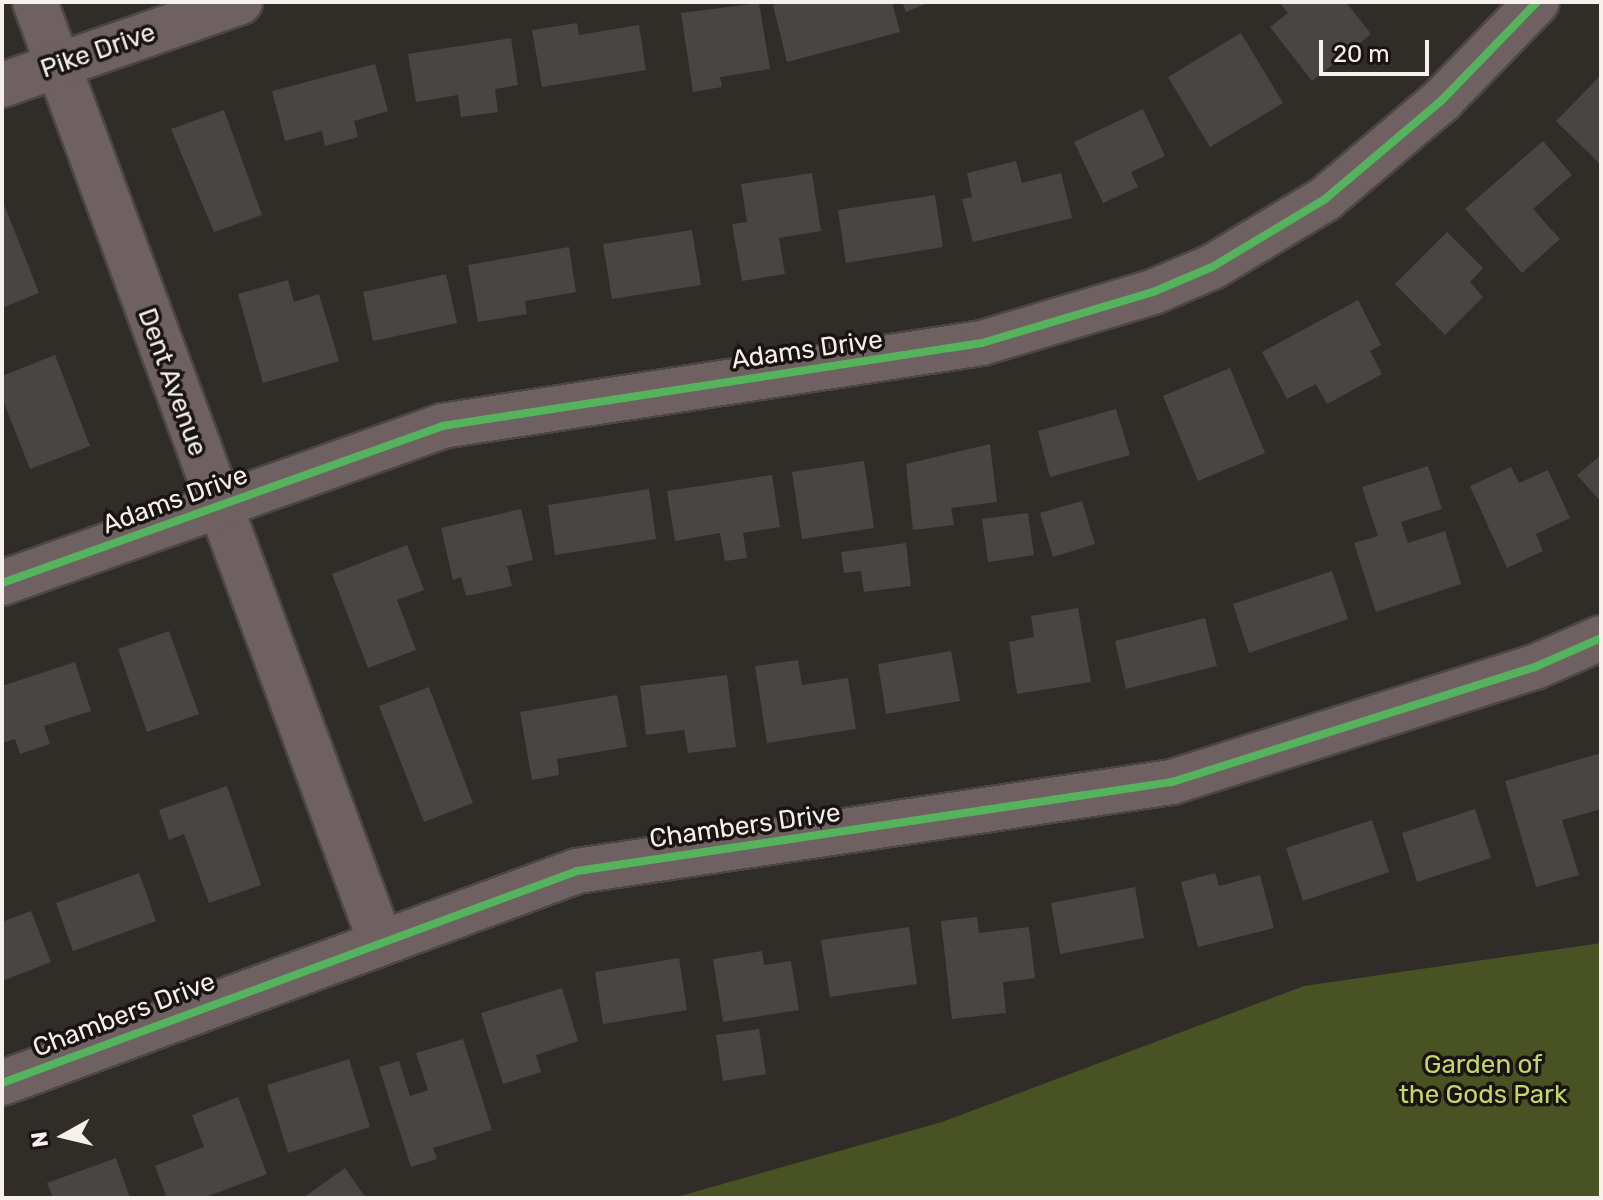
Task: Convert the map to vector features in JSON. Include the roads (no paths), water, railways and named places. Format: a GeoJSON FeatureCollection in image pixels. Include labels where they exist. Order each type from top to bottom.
{"type":"FeatureCollection","features":[{"type":"Feature","properties":{"kind":"street","name":"Dent Avenue"},"geometry":{"type":"LineString","coordinates":[[35,2],[217,507],[380,940]]}},
{"type":"Feature","properties":{"kind":"street","name":"Pike Drive"},"geometry":{"type":"LineString","coordinates":[[2,85],[240,2]]}},
{"type":"Feature","properties":{"kind":"street","name":"Adams Drive"},"geometry":{"type":"LineString","coordinates":[[2,583],[502,412],[982,343],[1153,292],[1212,267],[1325,199],[1442,100],[1537,2]]}},
{"type":"Feature","properties":{"kind":"street","name":"Chambers Drive"},"geometry":{"type":"LineString","coordinates":[[2,1083],[380,940],[577,871],[1172,782],[1535,667],[1601,638]]}},
{"type":"Feature","properties":{"kind":"park label","name":"Garden of the Gods Park"},"geometry":{"type":"Point","coordinates":[1483,1080]}}]}
